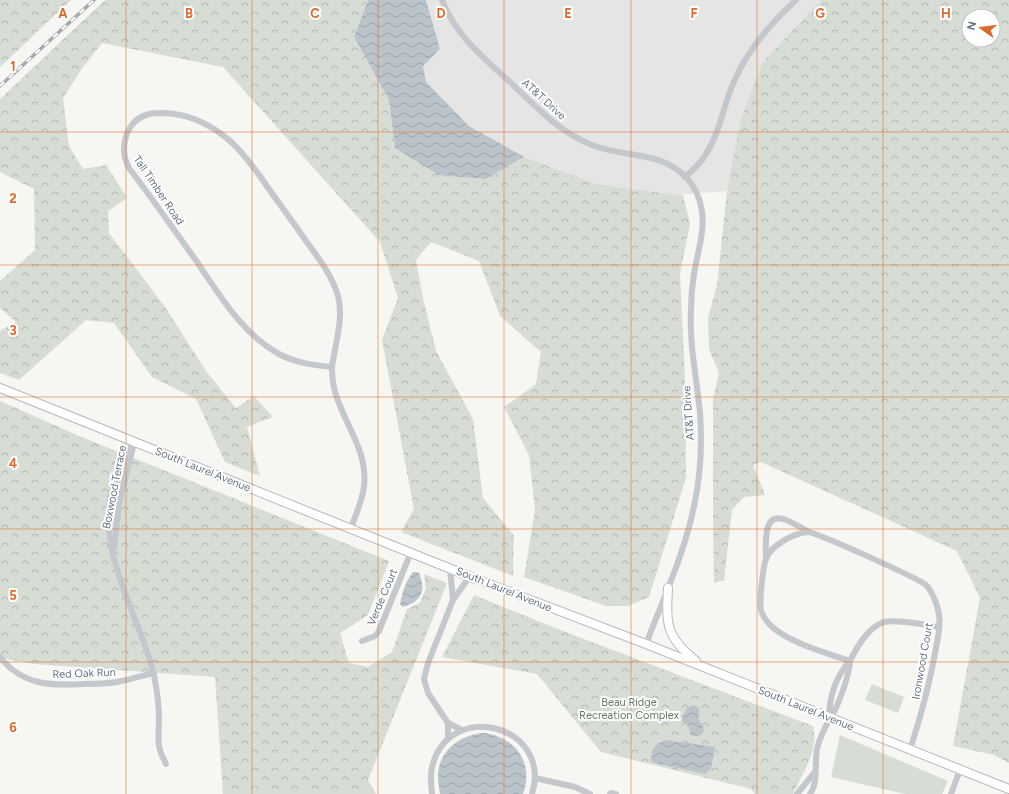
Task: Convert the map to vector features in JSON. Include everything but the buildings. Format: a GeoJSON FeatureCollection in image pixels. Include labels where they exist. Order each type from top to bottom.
{"type":"FeatureCollection","features":[{"type":"Feature","properties":{"kind":"main road","name":"South Laurel Avenue"},"geometry":{"type":"LineString","coordinates":[[0,388],[1009,789]]}},
{"type":"Feature","properties":{"kind":"main road"},"geometry":{"type":"LineString","coordinates":[[668,588],[668,620],[673,638],[687,654],[706,668]]}},
{"type":"Feature","properties":{"kind":"street","name":"AT&T Drive"},"geometry":{"type":"LineString","coordinates":[[442,0],[449,17],[470,44],[556,126],[578,139],[606,150],[656,158],[672,166],[686,177],[698,196],[703,219],[693,276],[691,310],[692,341],[700,414],[701,451],[699,476],[690,523],[668,588],[646,644]]}},
{"type":"Feature","properties":{"kind":"street"},"geometry":{"type":"LineString","coordinates":[[686,177],[702,161],[711,146],[730,89],[743,63],[767,29],[796,0]]}},
{"type":"Feature","properties":{"kind":"street","name":"Tall Timber Road"},"geometry":{"type":"LineString","coordinates":[[332,368],[298,362],[278,354],[257,339],[238,320],[127,164],[124,152],[125,140],[130,129],[138,120],[149,114],[165,113],[184,116],[196,120],[224,136],[245,156],[328,272],[338,297],[340,317],[332,368],[333,381],[336,395],[358,444],[364,466],[363,494],[351,528]]}},
{"type":"Feature","properties":{"kind":"street","name":"Boxwood Terrace"},"geometry":{"type":"LineString","coordinates":[[113,555],[119,503],[134,441]]}},
{"type":"Feature","properties":{"kind":"street","name":"Boxwood Terrace"},"geometry":{"type":"LineString","coordinates":[[134,441],[123,459],[117,474],[110,500],[108,526],[117,571],[146,648],[159,697],[159,750],[166,764]]}},
{"type":"Feature","properties":{"kind":"street","name":"Ironwood Court"},"geometry":{"type":"LineString","coordinates":[[850,661],[783,635],[769,624],[761,610],[760,597],[766,558],[766,531],[773,519],[785,519],[809,532],[899,570],[926,585],[936,602],[940,615],[939,627],[932,673],[925,704],[910,750]]}},
{"type":"Feature","properties":{"kind":"street"},"geometry":{"type":"LineString","coordinates":[[766,558],[776,546],[790,536],[809,532]]}},
{"type":"Feature","properties":{"kind":"street","name":"Verde Court"},"geometry":{"type":"LineString","coordinates":[[362,640],[374,636],[379,631],[411,552]]}},
{"type":"Feature","properties":{"kind":"street"},"geometry":{"type":"LineString","coordinates":[[450,568],[453,600]]}},
{"type":"Feature","properties":{"kind":"street"},"geometry":{"type":"LineString","coordinates":[[462,730],[448,722],[428,693],[424,679],[428,662],[453,600],[470,576]]}},
{"type":"Feature","properties":{"kind":"street"},"geometry":{"type":"LineString","coordinates":[[829,718],[829,703],[842,669],[850,661],[859,643],[871,630],[884,622],[904,622],[939,627]]}},
{"type":"Feature","properties":{"kind":"street","name":"Red Oak Run"},"geometry":{"type":"LineString","coordinates":[[0,658],[21,676],[38,683],[58,686],[116,682],[153,673]]}},
{"type":"Feature","properties":{"kind":"street"},"geometry":{"type":"LineString","coordinates":[[810,794],[814,789],[817,748],[829,718],[836,708],[849,670],[850,661]]}},
{"type":"Feature","properties":{"kind":"street"},"geometry":{"type":"LineString","coordinates":[[836,685],[843,688]]}},
{"type":"Feature","properties":{"kind":"street"},"geometry":{"type":"LineString","coordinates":[[448,722],[448,739]]}},
{"type":"Feature","properties":{"kind":"street"},"geometry":{"type":"LineString","coordinates":[[432,794],[431,768],[435,757],[448,739],[462,730],[480,727],[492,727],[510,733],[523,745],[532,763],[534,778],[532,794]]}},
{"type":"Feature","properties":{"kind":"street"},"geometry":{"type":"LineString","coordinates":[[951,794],[960,770]]}},
{"type":"Feature","properties":{"kind":"street"},"geometry":{"type":"LineString","coordinates":[[797,794],[815,772]]}},
{"type":"Feature","properties":{"kind":"street"},"geometry":{"type":"LineString","coordinates":[[534,778],[575,787],[590,794]]}},
{"type":"Feature","properties":{"kind":"street"},"geometry":{"type":"LineString","coordinates":[[610,794],[616,794]]}},
{"type":"Feature","properties":{"kind":"shaded area"},"geometry":{"type":"Polygon","coordinates":[[[426,0],[821,0],[762,63],[740,122],[727,191],[676,195],[597,184],[524,157],[469,126],[426,82],[423,66],[440,49],[426,0]]]}},
{"type":"Feature","properties":{"kind":"green space"},"geometry":{"type":"Polygon","coordinates":[[[0,0],[71,0],[0,67],[0,0]]]}},
{"type":"Feature","properties":{"kind":"green space"},"geometry":{"type":"Polygon","coordinates":[[[105,0],[368,0],[354,37],[389,100],[395,148],[486,179],[524,157],[597,184],[683,195],[690,224],[680,273],[685,380],[686,478],[649,597],[628,606],[606,606],[524,577],[535,510],[529,455],[504,407],[536,384],[541,352],[500,316],[479,261],[431,242],[416,260],[423,298],[436,351],[473,419],[483,498],[514,536],[513,576],[401,532],[414,509],[382,340],[398,298],[380,242],[223,67],[102,43],[83,67],[63,98],[69,146],[83,169],[106,165],[127,198],[108,211],[109,233],[165,307],[206,371],[236,408],[254,396],[273,417],[247,427],[260,476],[225,462],[196,399],[152,377],[114,323],[86,320],[19,380],[0,373],[0,331],[16,322],[0,308],[0,281],[35,250],[34,189],[0,172],[0,99],[105,0]]]}},
{"type":"Feature","properties":{"kind":"green space"},"geometry":{"type":"Polygon","coordinates":[[[821,0],[1009,0],[1009,763],[994,755],[953,746],[980,598],[957,551],[761,462],[753,465],[765,495],[744,497],[732,510],[724,580],[714,583],[713,399],[719,373],[709,349],[708,318],[717,285],[727,191],[740,122],[762,63],[821,0]]]}},
{"type":"Feature","properties":{"kind":"green space"},"geometry":{"type":"Polygon","coordinates":[[[0,401],[79,436],[389,561],[368,615],[340,633],[349,663],[368,667],[392,652],[407,609],[420,603],[426,588],[424,574],[447,583],[368,780],[376,794],[223,794],[215,677],[34,664],[0,658],[0,401]]]}},
{"type":"Feature","properties":{"kind":"green space","name":"Beau Ridge Recreation Complex"},"geometry":{"type":"Polygon","coordinates":[[[474,595],[555,628],[813,726],[814,744],[812,753],[793,794],[755,794],[751,789],[601,752],[537,674],[442,657],[474,595]]]}},
{"type":"Feature","properties":{"kind":"green space"},"geometry":{"type":"Polygon","coordinates":[[[872,684],[904,697],[898,713],[865,700],[872,684]]]}},
{"type":"Feature","properties":{"kind":"green space"},"geometry":{"type":"Polygon","coordinates":[[[840,735],[948,781],[942,794],[905,794],[831,777],[840,735]]]}},
{"type":"Feature","properties":{"kind":"water"},"geometry":{"type":"Polygon","coordinates":[[[368,0],[426,0],[440,49],[423,66],[426,82],[469,126],[524,157],[486,179],[439,175],[395,148],[389,100],[354,37],[368,0]]]}},
{"type":"Feature","properties":{"kind":"water"},"geometry":{"type":"Polygon","coordinates":[[[413,572],[419,573],[422,585],[421,594],[414,602],[403,607],[400,604],[402,596],[406,583],[413,572]]]}},
{"type":"Feature","properties":{"kind":"water"},"geometry":{"type":"Polygon","coordinates":[[[694,705],[699,709],[698,719],[704,728],[703,733],[698,736],[693,736],[690,734],[689,727],[682,721],[685,711],[694,705]]]}},
{"type":"Feature","properties":{"kind":"water"},"geometry":{"type":"Polygon","coordinates":[[[485,733],[506,740],[514,746],[520,754],[524,762],[526,772],[526,783],[523,794],[440,794],[438,777],[439,766],[447,751],[460,740],[468,736],[485,733]]]}},
{"type":"Feature","properties":{"kind":"water"},"geometry":{"type":"Polygon","coordinates":[[[666,740],[715,747],[711,769],[705,774],[651,762],[654,748],[666,740]]]}},
{"type":"Feature","properties":{"kind":"railway"},"geometry":{"type":"LineString","coordinates":[[0,86],[94,0]]}}]}
